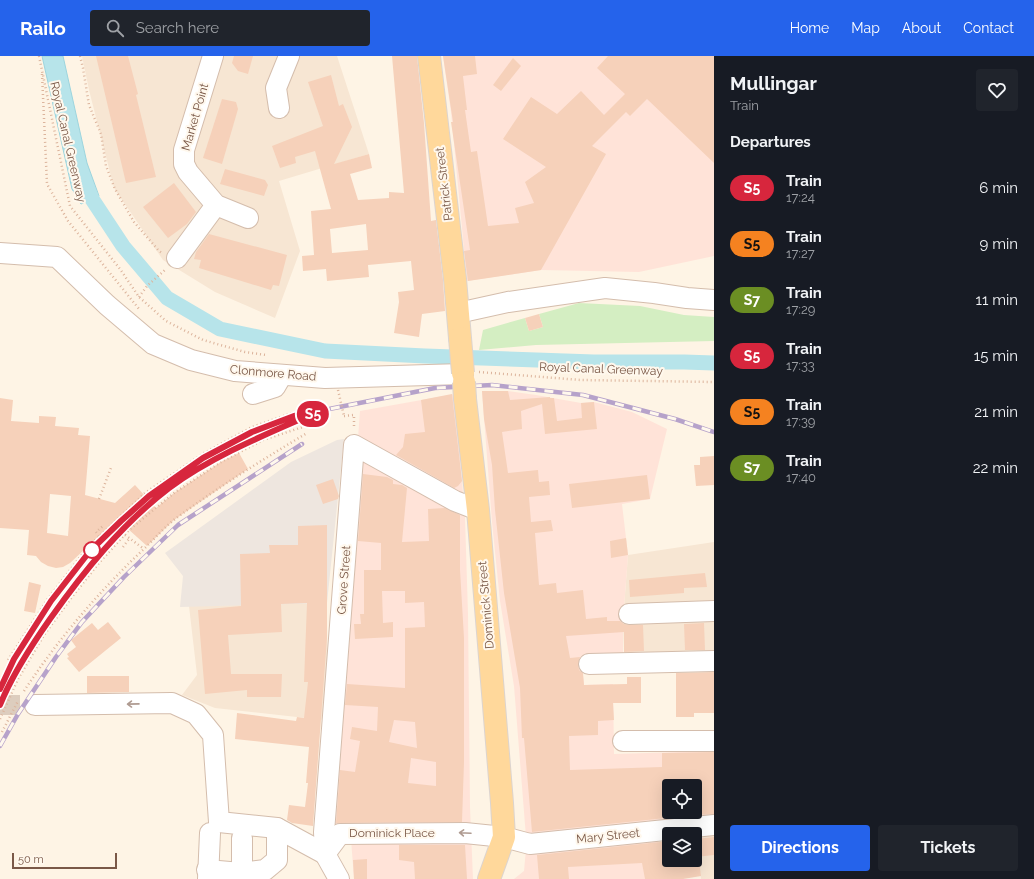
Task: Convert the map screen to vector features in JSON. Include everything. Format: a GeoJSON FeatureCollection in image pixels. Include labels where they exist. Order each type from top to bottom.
{"type":"FeatureCollection","features":[{"type":"Feature","properties":{"kind":"main road","name":"Patrick Street"},"geometry":{"type":"LineString","coordinates":[[429,56],[458,313]]}},
{"type":"Feature","properties":{"kind":"main road","name":"Dominick Street"},"geometry":{"type":"LineString","coordinates":[[458,313],[478,510],[504,837]]}},
{"type":"Feature","properties":{"kind":"main road"},"geometry":{"type":"LineString","coordinates":[[489,879],[504,837]]}},
{"type":"Feature","properties":{"kind":"street","name":"Market Point"},"geometry":{"type":"LineString","coordinates":[[213,56],[184,150],[184,164],[188,172],[216,205],[248,218]]}},
{"type":"Feature","properties":{"kind":"street"},"geometry":{"type":"LineString","coordinates":[[279,108],[276,88],[292,57]]}},
{"type":"Feature","properties":{"kind":"street"},"geometry":{"type":"LineString","coordinates":[[172,263],[216,205]]}},
{"type":"Feature","properties":{"kind":"street","name":"Clonmore Road"},"geometry":{"type":"LineString","coordinates":[[0,253],[57,257],[107,305],[153,344],[191,360],[235,371],[282,375],[325,378],[464,382]]}},
{"type":"Feature","properties":{"kind":"street"},"geometry":{"type":"LineString","coordinates":[[458,313],[508,302],[605,288],[714,300]]}},
{"type":"Feature","properties":{"kind":"street"},"geometry":{"type":"LineString","coordinates":[[253,394],[275,387],[282,375]]}},
{"type":"Feature","properties":{"kind":"street","name":"Grove Street"},"geometry":{"type":"LineString","coordinates":[[325,854],[324,832],[354,445],[455,501],[478,510]]}},
{"type":"Feature","properties":{"kind":"street"},"geometry":{"type":"LineString","coordinates":[[629,614],[714,611]]}},
{"type":"Feature","properties":{"kind":"street"},"geometry":{"type":"LineString","coordinates":[[589,664],[714,661]]}},
{"type":"Feature","properties":{"kind":"street"},"geometry":{"type":"LineString","coordinates":[[25,700],[56,706],[172,703],[196,714],[213,735],[219,822],[277,828],[325,854],[339,879]]}},
{"type":"Feature","properties":{"kind":"street"},"geometry":{"type":"LineString","coordinates":[[623,741],[714,741]]}},
{"type":"Feature","properties":{"kind":"street","name":"Mary Street"},"geometry":{"type":"LineString","coordinates":[[504,837],[530,844],[714,825]]}},
{"type":"Feature","properties":{"kind":"street"},"geometry":{"type":"LineString","coordinates":[[210,833],[208,874],[242,876],[265,870],[277,860],[277,828]]}},
{"type":"Feature","properties":{"kind":"street","name":"Dominick Place"},"geometry":{"type":"LineString","coordinates":[[325,854],[340,834],[465,833],[504,837]]}},
{"type":"Feature","properties":{"kind":"street"},"geometry":{"type":"LineString","coordinates":[[242,838],[242,876]]}},
{"type":"Feature","properties":{"kind":"path","name":"Royal Canal Greenway"},"geometry":{"type":"LineString","coordinates":[[40,56],[70,206],[120,269],[139,297],[166,321],[203,340],[245,352],[269,356]]}},
{"type":"Feature","properties":{"kind":"path"},"geometry":{"type":"LineString","coordinates":[[80,56],[89,105],[101,134],[106,166],[115,189],[134,222],[159,251],[172,263],[147,286],[139,297]]}},
{"type":"Feature","properties":{"kind":"path"},"geometry":{"type":"LineString","coordinates":[[42,66],[47,184],[68,221],[142,313]]}},
{"type":"Feature","properties":{"kind":"path","name":"Royal Canal Greenway"},"geometry":{"type":"LineString","coordinates":[[487,373],[582,380],[714,382]]}},
{"type":"Feature","properties":{"kind":"path"},"geometry":{"type":"LineString","coordinates":[[338,390],[344,416],[354,415]]}},
{"type":"Feature","properties":{"kind":"path"},"geometry":{"type":"LineString","coordinates":[[8,660],[76,560],[145,493],[204,452],[252,427],[292,413]]}},
{"type":"Feature","properties":{"kind":"path"},"geometry":{"type":"LineString","coordinates":[[0,719],[18,679],[44,635],[99,563],[125,535],[174,493],[221,462],[263,440],[303,427]]}},
{"type":"Feature","properties":{"kind":"path"},"geometry":{"type":"LineString","coordinates":[[2,732],[25,700],[40,667],[77,618],[118,573],[174,520],[256,463],[307,433]]}},
{"type":"Feature","properties":{"kind":"path"},"geometry":{"type":"LineString","coordinates":[[99,499],[111,468]]}},
{"type":"Feature","properties":{"kind":"path"},"geometry":{"type":"LineString","coordinates":[[99,536],[96,532],[103,526]]}},
{"type":"Feature","properties":{"kind":"path"},"geometry":{"type":"LineString","coordinates":[[125,535],[144,549]]}},
{"type":"Feature","properties":{"kind":"path"},"geometry":{"type":"LineString","coordinates":[[123,547],[129,539]]}},
{"type":"Feature","properties":{"kind":"shaded area"},"geometry":{"type":"Polygon","coordinates":[[[82,56],[337,56],[369,154],[279,181],[300,251],[275,318],[215,292],[163,260],[114,188],[89,90],[82,56]]]}},
{"type":"Feature","properties":{"kind":"shaded area"},"geometry":{"type":"Polygon","coordinates":[[[443,56],[714,56],[714,256],[639,272],[541,270],[467,281],[451,112],[443,56]]]}},
{"type":"Feature","properties":{"kind":"shaded area"},"geometry":{"type":"Polygon","coordinates":[[[482,391],[508,391],[581,403],[594,402],[632,412],[667,429],[650,499],[622,504],[628,555],[623,621],[623,654],[581,657],[584,685],[613,684],[614,754],[714,751],[714,818],[526,837],[514,686],[500,601],[492,522],[482,391]]]}},
{"type":"Feature","properties":{"kind":"shaded area"},"geometry":{"type":"Polygon","coordinates":[[[455,394],[465,518],[468,614],[470,807],[473,879],[354,879],[351,839],[330,826],[360,411],[455,394]]]}},
{"type":"Feature","properties":{"kind":"shaded area"},"geometry":{"type":"Polygon","coordinates":[[[344,439],[327,603],[180,607],[183,576],[165,553],[291,462],[337,440],[344,439]]]}},
{"type":"Feature","properties":{"kind":"shaded area"},"geometry":{"type":"Polygon","coordinates":[[[714,542],[714,651],[624,654],[623,621],[628,555],[714,542]]]}},
{"type":"Feature","properties":{"kind":"shaded area"},"geometry":{"type":"Polygon","coordinates":[[[327,603],[327,689],[324,720],[215,708],[182,695],[197,675],[189,606],[327,603]]]}},
{"type":"Feature","properties":{"kind":"shaded area"},"geometry":{"type":"Polygon","coordinates":[[[714,833],[714,879],[701,879],[699,867],[702,867],[702,834],[714,833]]]}},
{"type":"Feature","properties":{"kind":"shaded area"},"geometry":{"type":"Polygon","coordinates":[[[657,835],[663,879],[514,879],[524,871],[526,849],[657,835]]]}},
{"type":"Feature","properties":{"kind":"green space"},"geometry":{"type":"Polygon","coordinates":[[[579,303],[640,306],[684,315],[714,317],[714,341],[536,345],[479,350],[483,330],[525,318],[529,331],[543,327],[539,314],[579,303]]]}},
{"type":"Feature","properties":{"kind":"water"},"geometry":{"type":"Polygon","coordinates":[[[42,56],[63,56],[87,163],[99,196],[81,204],[72,189],[42,56]]]}},
{"type":"Feature","properties":{"kind":"building"},"geometry":{"type":"Polygon","coordinates":[[[96,56],[128,56],[156,177],[126,183],[96,56]]]}},
{"type":"Feature","properties":{"kind":"building"},"geometry":{"type":"Polygon","coordinates":[[[234,56],[253,56],[248,74],[238,71],[232,63],[234,56]]]}},
{"type":"Feature","properties":{"kind":"building"},"geometry":{"type":"Polygon","coordinates":[[[392,56],[417,56],[424,123],[431,221],[436,220],[445,311],[422,314],[419,337],[394,333],[399,302],[398,292],[414,290],[411,261],[368,265],[369,277],[327,281],[326,269],[303,271],[302,256],[314,255],[311,211],[331,209],[315,151],[295,157],[296,163],[280,168],[272,146],[323,126],[308,82],[331,75],[339,106],[343,104],[352,127],[334,164],[369,154],[372,168],[350,174],[358,200],[389,198],[389,192],[404,193],[392,56]],[[366,224],[330,229],[332,253],[368,250],[366,224]]]}},
{"type":"Feature","properties":{"kind":"building"},"geometry":{"type":"Polygon","coordinates":[[[443,56],[475,56],[477,74],[463,76],[467,110],[465,110],[471,152],[477,151],[488,226],[519,223],[515,208],[534,203],[525,182],[546,167],[503,139],[531,97],[557,114],[581,91],[604,115],[625,94],[597,68],[608,56],[714,56],[714,163],[647,99],[630,116],[626,112],[592,146],[606,154],[541,270],[468,281],[464,251],[470,250],[443,56]]]}},
{"type":"Feature","properties":{"kind":"building"},"geometry":{"type":"Polygon","coordinates":[[[513,58],[521,66],[501,91],[493,85],[513,58]]]}},
{"type":"Feature","properties":{"kind":"building"},"geometry":{"type":"Polygon","coordinates":[[[222,99],[236,102],[238,109],[222,164],[203,158],[222,99]]]}},
{"type":"Feature","properties":{"kind":"building"},"geometry":{"type":"Polygon","coordinates":[[[225,169],[265,180],[268,185],[264,196],[220,184],[225,169]]]}},
{"type":"Feature","properties":{"kind":"building"},"geometry":{"type":"Polygon","coordinates":[[[174,183],[196,212],[187,224],[168,238],[143,207],[174,183]]]}},
{"type":"Feature","properties":{"kind":"building"},"geometry":{"type":"Polygon","coordinates":[[[209,234],[287,255],[279,286],[273,285],[271,290],[199,268],[201,260],[194,259],[196,252],[209,234]]]}},
{"type":"Feature","properties":{"kind":"building"},"geometry":{"type":"Polygon","coordinates":[[[539,314],[543,327],[529,331],[525,318],[539,314]]]}},
{"type":"Feature","properties":{"kind":"building"},"geometry":{"type":"Polygon","coordinates":[[[482,391],[508,391],[510,400],[554,398],[557,421],[582,418],[581,403],[594,402],[597,429],[545,434],[542,404],[521,411],[522,429],[502,432],[508,473],[538,470],[539,482],[549,481],[550,495],[529,497],[531,522],[551,520],[553,531],[535,533],[539,585],[556,583],[557,593],[583,590],[586,619],[607,617],[607,621],[620,621],[629,625],[643,625],[644,651],[624,652],[624,632],[566,636],[570,658],[580,657],[578,665],[579,670],[583,673],[584,685],[627,684],[627,677],[641,677],[641,703],[613,703],[614,720],[598,721],[598,735],[569,736],[570,770],[662,767],[662,753],[714,752],[714,814],[702,815],[702,779],[662,779],[662,818],[532,832],[524,738],[522,738],[520,688],[504,593],[495,510],[492,465],[484,419],[482,391]]]}},
{"type":"Feature","properties":{"kind":"building"},"geometry":{"type":"Polygon","coordinates":[[[452,394],[462,481],[454,488],[396,455],[403,447],[405,434],[425,432],[421,400],[452,394]]]}},
{"type":"Feature","properties":{"kind":"building"},"geometry":{"type":"Polygon","coordinates":[[[0,398],[13,400],[11,421],[39,423],[39,416],[56,417],[55,426],[79,428],[78,435],[90,436],[85,495],[115,503],[135,485],[156,508],[174,493],[221,462],[239,453],[248,469],[174,520],[147,546],[117,519],[70,563],[63,567],[56,568],[48,566],[41,562],[36,556],[27,555],[29,530],[0,528],[0,398]],[[50,494],[47,533],[68,536],[71,496],[50,494]]]}},
{"type":"Feature","properties":{"kind":"building"},"geometry":{"type":"Polygon","coordinates":[[[714,456],[714,485],[696,486],[694,465],[700,465],[700,457],[714,456]]]}},
{"type":"Feature","properties":{"kind":"building"},"geometry":{"type":"Polygon","coordinates":[[[363,474],[387,477],[393,480],[393,484],[402,485],[407,488],[402,542],[429,541],[428,509],[445,508],[460,515],[460,570],[464,638],[464,762],[462,822],[336,823],[340,770],[355,772],[360,741],[350,739],[352,727],[377,731],[378,707],[345,705],[347,684],[405,688],[405,628],[425,627],[424,602],[405,603],[405,591],[382,591],[383,623],[393,622],[393,637],[355,639],[354,624],[361,624],[360,614],[364,614],[364,570],[381,570],[381,543],[358,541],[363,474]],[[394,720],[389,742],[417,748],[415,722],[394,720]],[[411,758],[408,783],[436,786],[436,762],[411,758]]]}},
{"type":"Feature","properties":{"kind":"building"},"geometry":{"type":"Polygon","coordinates":[[[647,475],[650,499],[572,508],[569,484],[647,475]]]}},
{"type":"Feature","properties":{"kind":"building"},"geometry":{"type":"Polygon","coordinates":[[[333,479],[339,496],[338,499],[323,504],[316,485],[333,479]]]}},
{"type":"Feature","properties":{"kind":"building"},"geometry":{"type":"Polygon","coordinates":[[[327,525],[327,638],[313,826],[292,823],[287,820],[289,805],[305,807],[308,783],[306,783],[309,747],[235,739],[237,713],[296,721],[297,717],[304,718],[308,682],[304,682],[307,603],[281,604],[282,632],[228,635],[231,674],[282,674],[281,697],[247,697],[247,690],[205,694],[198,610],[241,606],[240,554],[270,553],[269,545],[298,545],[298,526],[327,525]]]}},
{"type":"Feature","properties":{"kind":"building"},"geometry":{"type":"Polygon","coordinates":[[[626,538],[628,555],[611,558],[610,541],[626,538]]]}},
{"type":"Feature","properties":{"kind":"building"},"geometry":{"type":"Polygon","coordinates":[[[705,573],[707,587],[684,588],[684,593],[630,597],[629,580],[705,573]]]}},
{"type":"Feature","properties":{"kind":"building"},"geometry":{"type":"Polygon","coordinates":[[[29,582],[41,585],[35,613],[24,611],[29,582]]]}},
{"type":"Feature","properties":{"kind":"building"},"geometry":{"type":"Polygon","coordinates":[[[108,622],[121,638],[79,672],[67,658],[69,657],[67,654],[76,647],[71,640],[92,623],[98,630],[108,622]]]}},
{"type":"Feature","properties":{"kind":"building"},"geometry":{"type":"Polygon","coordinates":[[[704,623],[705,650],[685,650],[684,624],[704,623]]]}},
{"type":"Feature","properties":{"kind":"building"},"geometry":{"type":"Polygon","coordinates":[[[714,672],[714,713],[694,713],[694,717],[676,717],[676,673],[714,672]]]}},
{"type":"Feature","properties":{"kind":"building"},"geometry":{"type":"Polygon","coordinates":[[[87,676],[129,676],[129,692],[87,693],[87,676]]]}},
{"type":"Feature","properties":{"kind":"building"},"geometry":{"type":"Polygon","coordinates":[[[714,837],[714,855],[702,856],[702,838],[714,837]]]}},
{"type":"Feature","properties":{"kind":"building"},"geometry":{"type":"Polygon","coordinates":[[[662,842],[662,867],[700,867],[701,876],[683,879],[645,879],[642,863],[568,867],[569,879],[539,879],[537,855],[662,842]]]}},
{"type":"Feature","properties":{"kind":"building"},"geometry":{"type":"Polygon","coordinates":[[[399,845],[465,845],[467,879],[415,879],[414,862],[399,860],[399,845]]]}},
{"type":"Feature","properties":{"kind":"building"},"geometry":{"type":"Polygon","coordinates":[[[367,859],[367,879],[354,879],[353,860],[367,859]]]}},
{"type":"Feature","properties":{"kind":"waterway"},"geometry":{"type":"LineString","coordinates":[[84,180],[92,199],[123,246],[167,298],[220,329],[325,351],[594,362],[714,363]]}},
{"type":"Feature","properties":{"kind":"tunnel"},"geometry":{"type":"LineString","coordinates":[[0,705],[35,705]]}},
{"type":"Feature","properties":{"kind":"railway"},"geometry":{"type":"LineString","coordinates":[[0,689],[14,659],[51,601],[90,551],[121,521],[149,496],[203,458],[252,432],[294,416],[435,388],[492,385],[583,395],[675,419],[714,432]]}},
{"type":"Feature","properties":{"kind":"railway"},"geometry":{"type":"LineString","coordinates":[[0,705],[31,646],[66,596],[126,525],[170,488],[217,458],[296,421]]}},
{"type":"Feature","properties":{"kind":"railway"},"geometry":{"type":"LineString","coordinates":[[0,746],[18,714],[56,657],[82,622],[124,577],[178,525],[302,444]]}},
{"type":"Feature","properties":{"kind":"train","name":"S5"},"geometry":{"type":"LineString","coordinates":[[0,689],[14,659],[51,601],[90,551],[149,496],[203,458],[252,432],[294,416],[317,412],[217,458],[170,488],[126,526],[96,559],[66,596],[31,646],[0,705]]}}]}
